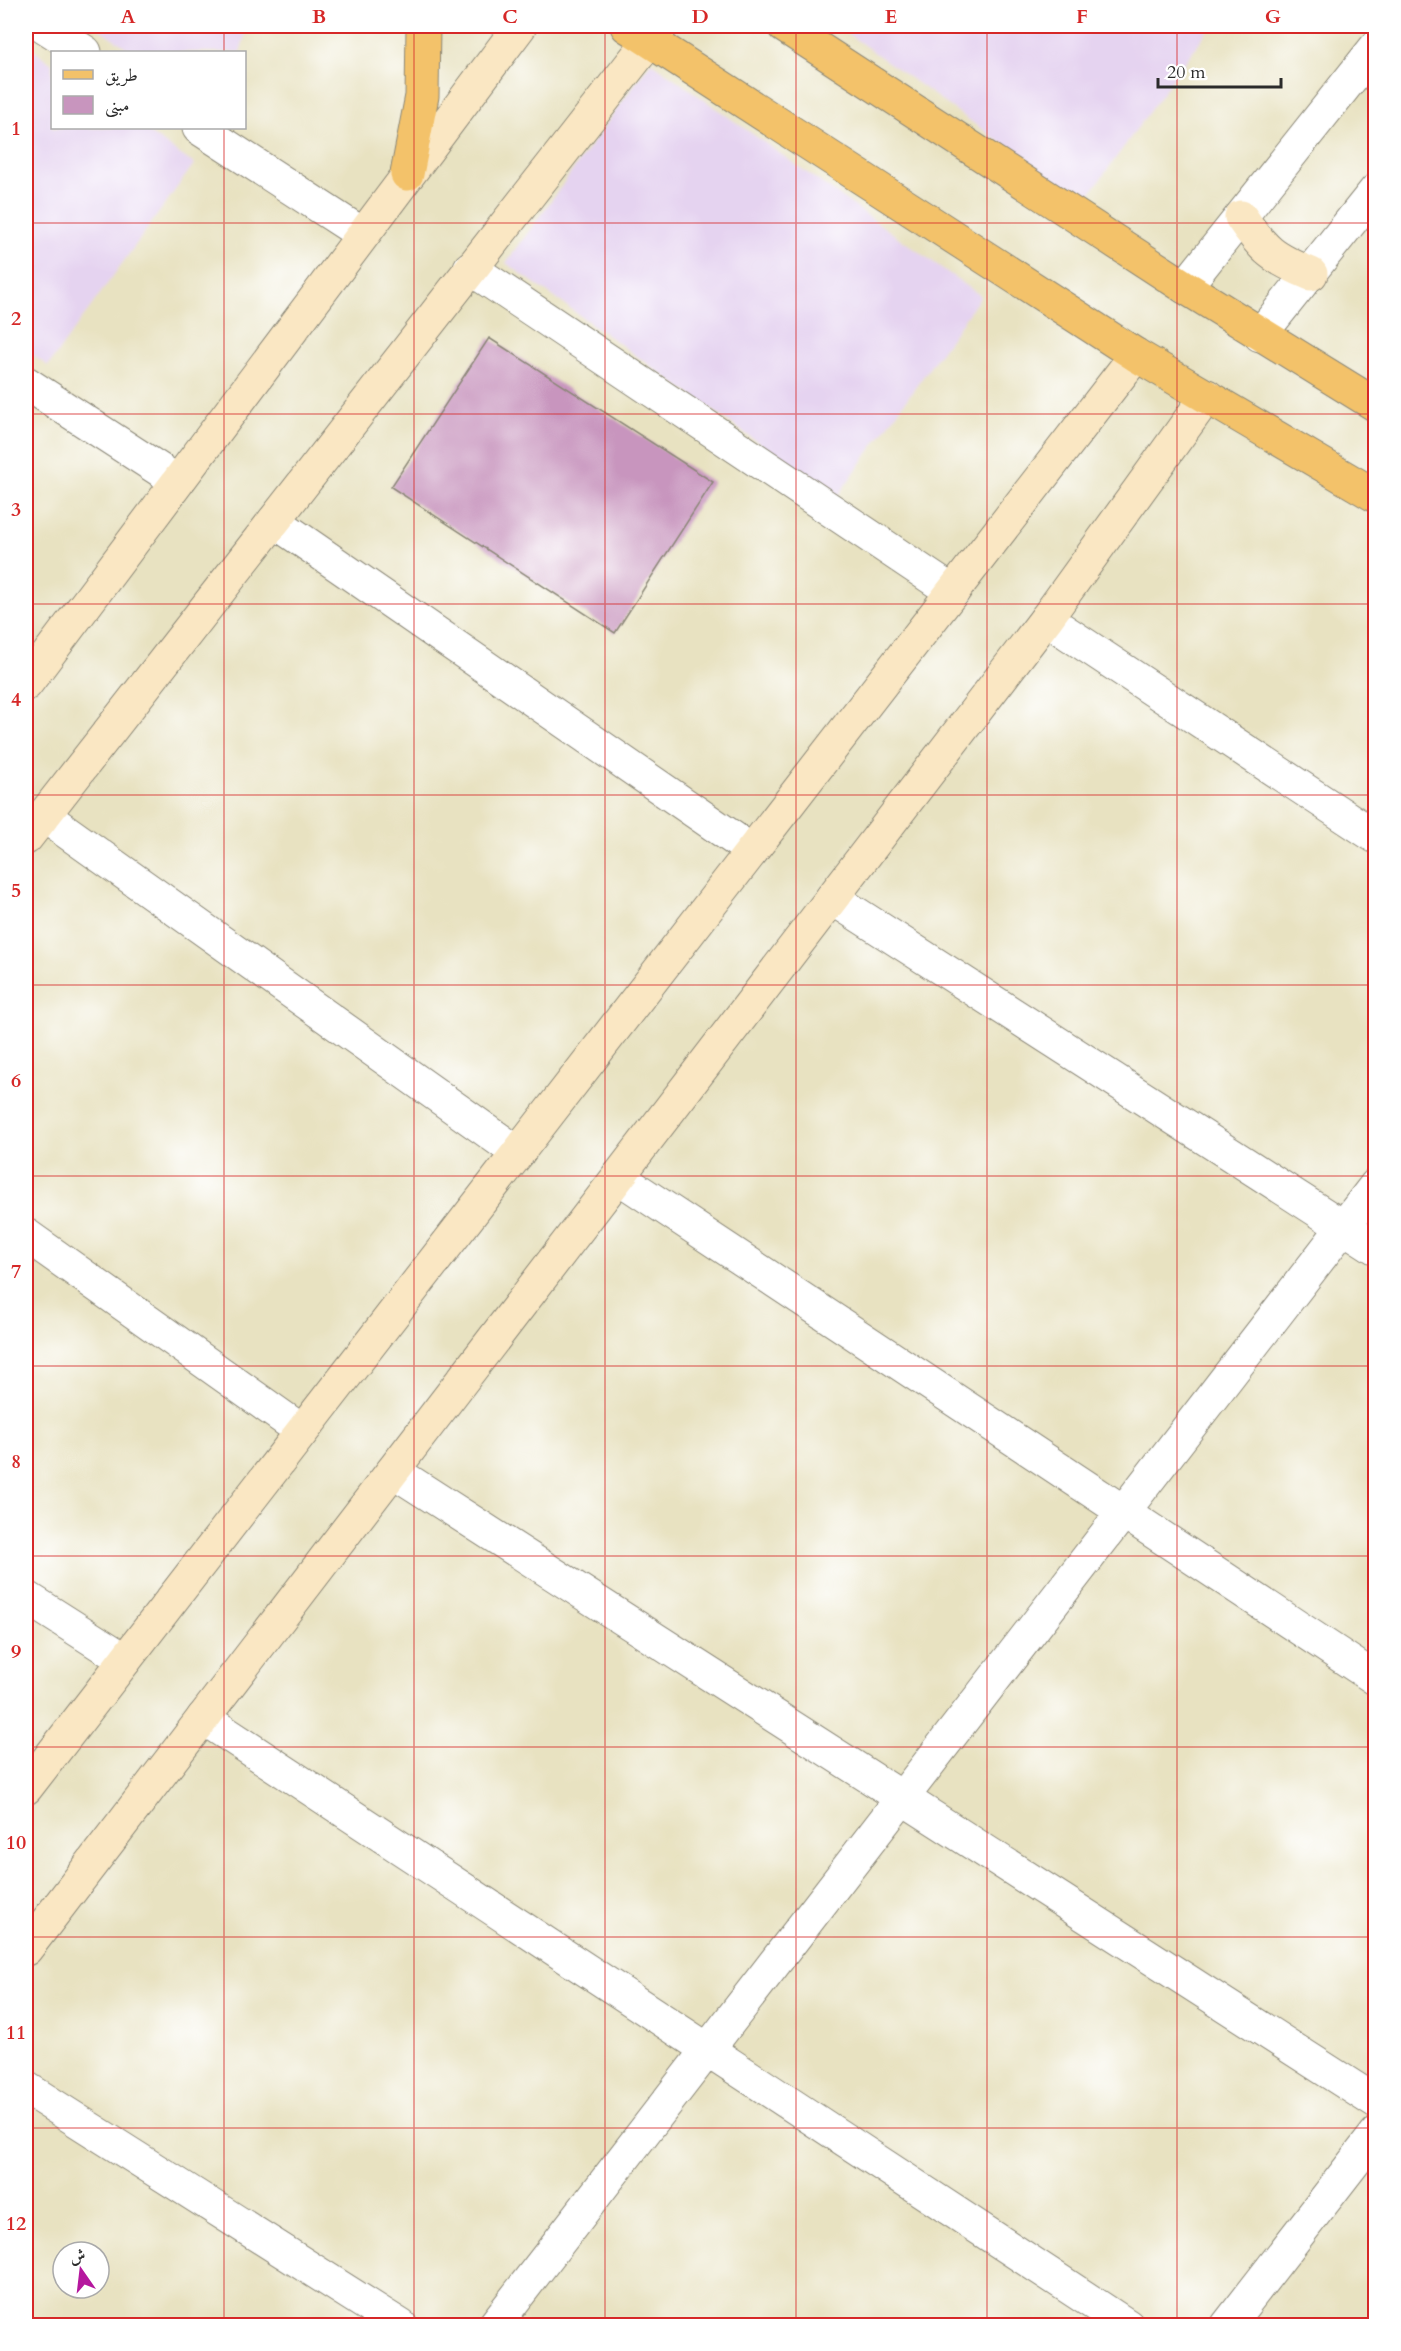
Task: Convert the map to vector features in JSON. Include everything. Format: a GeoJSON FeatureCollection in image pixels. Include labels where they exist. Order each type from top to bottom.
{"type":"FeatureCollection","features":[{"type":"Feature","properties":{"kind":"main road"},"geometry":{"type":"LineString","coordinates":[[407,174],[422,96],[423,26]]}},
{"type":"Feature","properties":{"kind":"main road"},"geometry":{"type":"LineString","coordinates":[[784,26],[1185,288],[1376,405]]}},
{"type":"Feature","properties":{"kind":"main road"},"geometry":{"type":"LineString","coordinates":[[646,30],[1136,355],[1376,496]]}},
{"type":"Feature","properties":{"kind":"street"},"geometry":{"type":"LineString","coordinates":[[44,26],[83,51]]}},
{"type":"Feature","properties":{"kind":"street"},"geometry":{"type":"LineString","coordinates":[[26,684],[520,26]]}},
{"type":"Feature","properties":{"kind":"street"},"geometry":{"type":"LineString","coordinates":[[518,1153],[34,827],[470,268],[646,30]]}},
{"type":"Feature","properties":{"kind":"street"},"geometry":{"type":"LineString","coordinates":[[1185,288],[1376,47]]}},
{"type":"Feature","properties":{"kind":"street"},"geometry":{"type":"LineString","coordinates":[[201,129],[362,234]]}},
{"type":"Feature","properties":{"kind":"street"},"geometry":{"type":"LineString","coordinates":[[1260,334],[1311,274],[1376,190]]}},
{"type":"Feature","properties":{"kind":"street"},"geometry":{"type":"LineString","coordinates":[[1241,217],[1258,241],[1280,260],[1311,274]]}},
{"type":"Feature","properties":{"kind":"street"},"geometry":{"type":"LineString","coordinates":[[470,268],[953,592]]}},
{"type":"Feature","properties":{"kind":"street"},"geometry":{"type":"LineString","coordinates":[[26,1788],[1136,355]]}},
{"type":"Feature","properties":{"kind":"street"},"geometry":{"type":"LineString","coordinates":[[26,383],[177,481]]}},
{"type":"Feature","properties":{"kind":"street"},"geometry":{"type":"LineString","coordinates":[[26,1948],[1046,619],[1207,396]]}},
{"type":"Feature","properties":{"kind":"street"},"geometry":{"type":"LineString","coordinates":[[274,521],[752,851]]}},
{"type":"Feature","properties":{"kind":"street"},"geometry":{"type":"LineString","coordinates":[[1046,619],[1376,837]]}},
{"type":"Feature","properties":{"kind":"street"},"geometry":{"type":"LineString","coordinates":[[832,898],[1376,1248]]}},
{"type":"Feature","properties":{"kind":"street"},"geometry":{"type":"LineString","coordinates":[[618,1177],[1376,1679]]}},
{"type":"Feature","properties":{"kind":"street"},"geometry":{"type":"LineString","coordinates":[[494,2325],[1376,1185]]}},
{"type":"Feature","properties":{"kind":"street"},"geometry":{"type":"LineString","coordinates":[[26,1235],[302,1431]]}},
{"type":"Feature","properties":{"kind":"street"},"geometry":{"type":"LineString","coordinates":[[393,1471],[1376,2102]]}},
{"type":"Feature","properties":{"kind":"street"},"geometry":{"type":"LineString","coordinates":[[26,1597],[125,1660]]}},
{"type":"Feature","properties":{"kind":"street"},"geometry":{"type":"LineString","coordinates":[[203,1718],[1128,2325]]}},
{"type":"Feature","properties":{"kind":"street"},"geometry":{"type":"LineString","coordinates":[[26,2088],[401,2325]]}},
{"type":"Feature","properties":{"kind":"street"},"geometry":{"type":"LineString","coordinates":[[1227,2325],[1376,2134]]}},
{"type":"Feature","properties":{"kind":"shaded area"},"geometry":{"type":"Polygon","coordinates":[[[95,26],[248,26],[240,51],[132,51],[95,26]]]}},
{"type":"Feature","properties":{"kind":"shaded area"},"geometry":{"type":"Polygon","coordinates":[[[837,26],[1211,26],[1084,202],[837,26]]]}},
{"type":"Feature","properties":{"kind":"shaded area"},"geometry":{"type":"Polygon","coordinates":[[[26,44],[51,63],[51,129],[143,129],[194,164],[48,366],[26,350],[26,44]]]}},
{"type":"Feature","properties":{"kind":"shaded area"},"geometry":{"type":"Polygon","coordinates":[[[651,62],[981,296],[836,498],[506,263],[651,62]]]}},
{"type":"Feature","properties":{"kind":"building"},"geometry":{"type":"Polygon","coordinates":[[[489,338],[713,482],[615,633],[391,487],[489,338]]]}}]}
